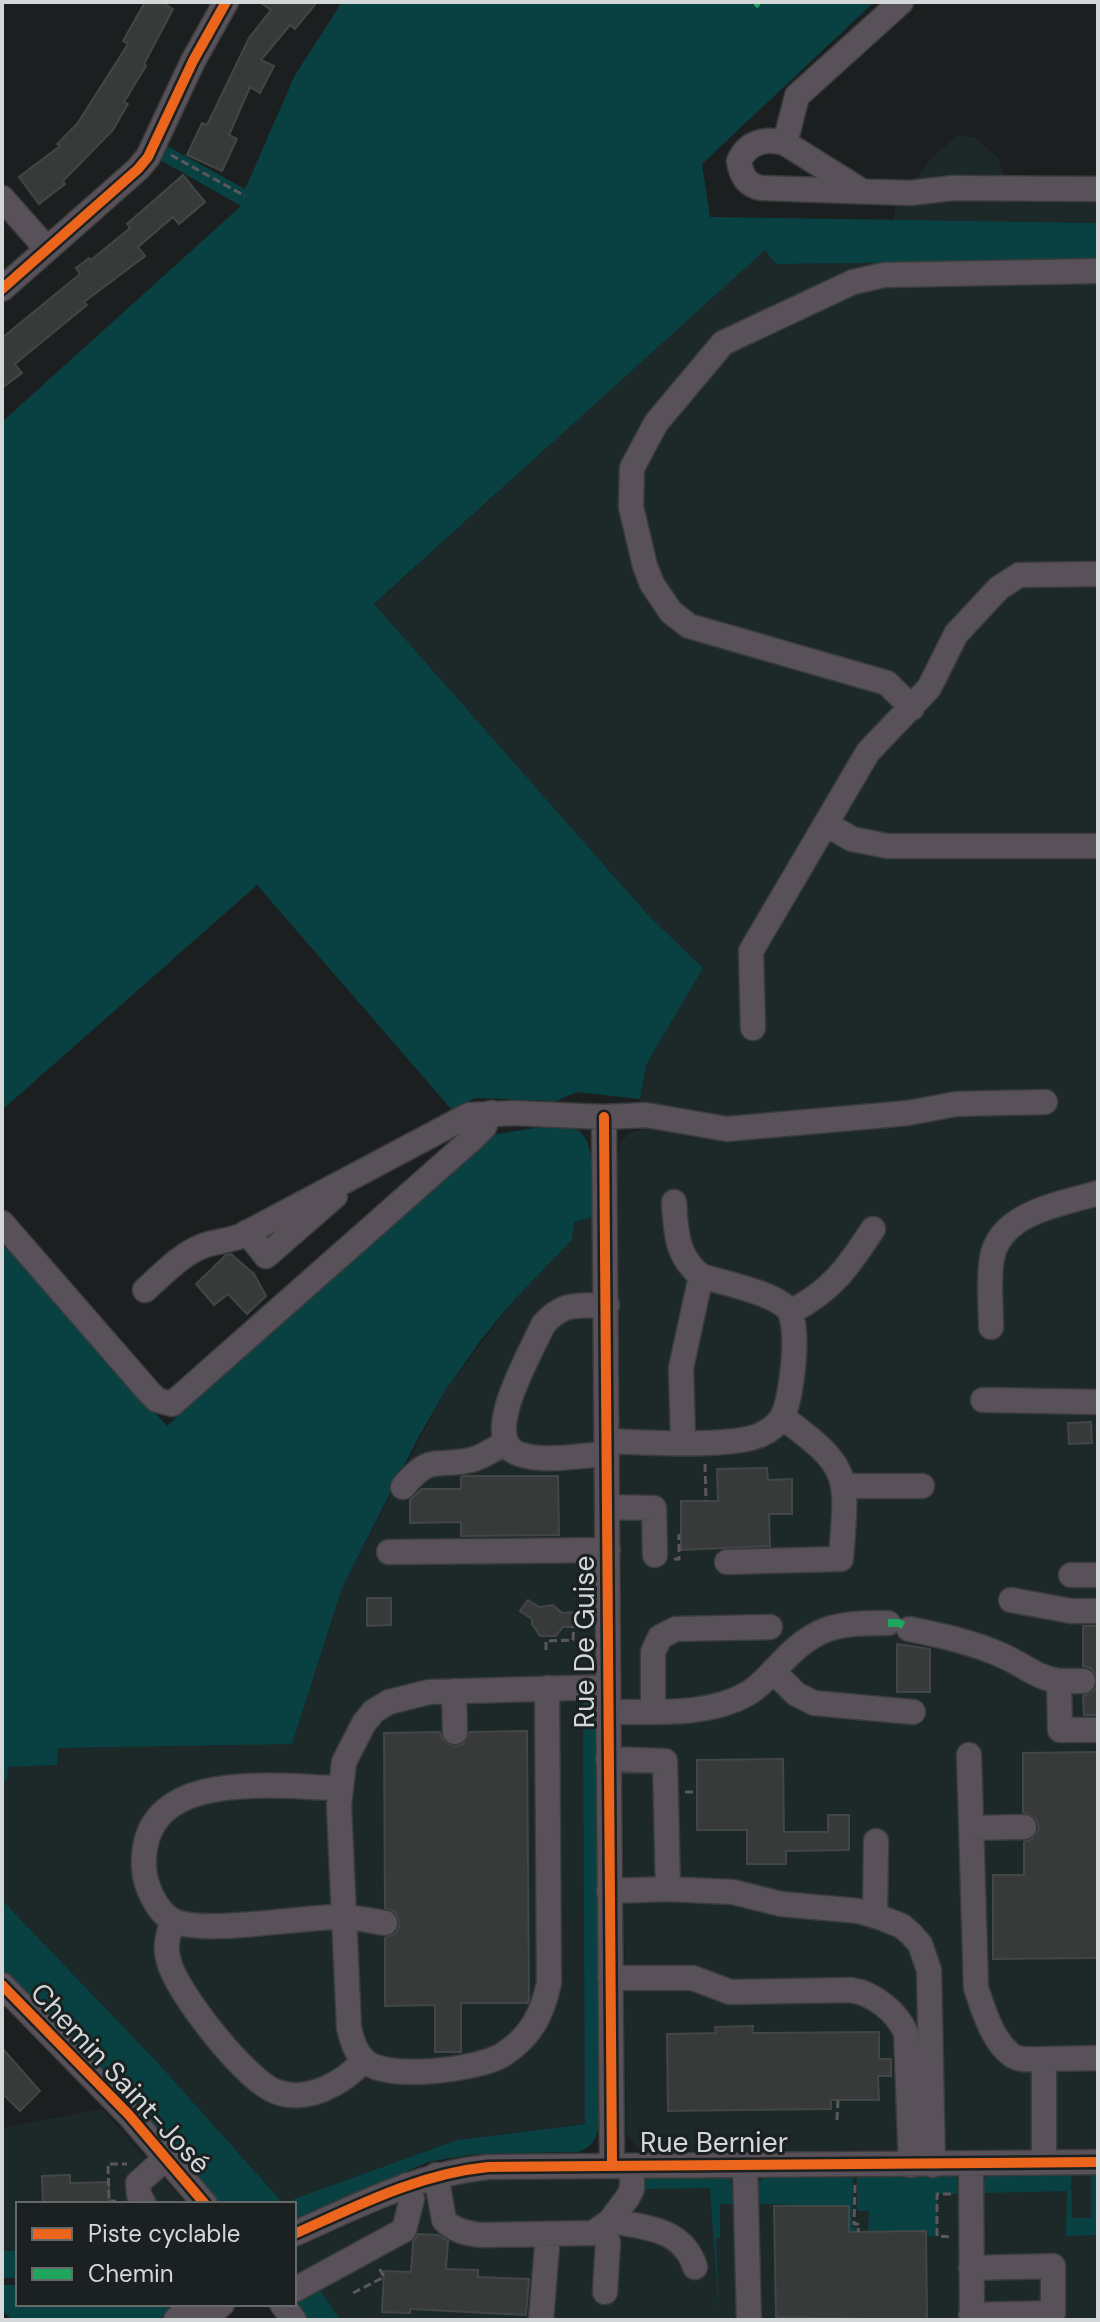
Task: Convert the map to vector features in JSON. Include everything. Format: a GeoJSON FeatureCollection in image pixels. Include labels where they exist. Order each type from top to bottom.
{"type":"FeatureCollection","features":[{"type":"Feature","properties":{"kind":"street"},"geometry":{"type":"LineString","coordinates":[[2,289],[148,157],[193,61],[226,2]]}},
{"type":"Feature","properties":{"kind":"street"},"geometry":{"type":"LineString","coordinates":[[785,143],[794,103],[803,88],[901,2]]}},
{"type":"Feature","properties":{"kind":"street"},"geometry":{"type":"LineString","coordinates":[[860,190],[785,143],[773,140],[762,141],[745,150],[739,161],[740,170],[749,183],[761,188],[910,193],[953,188],[1098,189]]}},
{"type":"Feature","properties":{"kind":"street"},"geometry":{"type":"LineString","coordinates":[[2,198],[47,249]]}},
{"type":"Feature","properties":{"kind":"street"},"geometry":{"type":"LineString","coordinates":[[912,708],[887,683],[689,626],[677,619],[658,593],[645,566],[631,507],[632,468],[656,423],[723,343],[853,282],[884,275],[1098,271]]}},
{"type":"Feature","properties":{"kind":"street"},"geometry":{"type":"LineString","coordinates":[[753,1028],[751,951],[868,752],[931,684],[956,634],[1011,579],[1036,573],[1098,574]]}},
{"type":"Feature","properties":{"kind":"street"},"geometry":{"type":"LineString","coordinates":[[826,824],[852,839],[887,846],[1098,846]]}},
{"type":"Feature","properties":{"kind":"street"},"geometry":{"type":"LineString","coordinates":[[145,1290],[205,1244],[228,1241],[247,1232],[461,1118],[491,1113],[604,1117],[646,1115],[727,1129],[908,1113],[956,1104],[1045,1102]]}},
{"type":"Feature","properties":{"kind":"street"},"geometry":{"type":"LineString","coordinates":[[2,1223],[149,1392],[157,1400],[172,1404],[473,1138],[484,1127],[491,1113]]}},
{"type":"Feature","properties":{"kind":"street","name":"Rue De Guise"},"geometry":{"type":"LineString","coordinates":[[604,1117],[610,1978],[622,2166],[632,2189],[606,2225]]}},
{"type":"Feature","properties":{"kind":"street"},"geometry":{"type":"LineString","coordinates":[[991,1327],[992,1258],[1003,1235],[1027,1216],[1098,1193]]}},
{"type":"Feature","properties":{"kind":"street"},"geometry":{"type":"LineString","coordinates":[[403,1487],[417,1470],[430,1463],[469,1460],[483,1466],[513,1457],[752,1438],[774,1427],[789,1400],[794,1320],[786,1306],[701,1276],[679,1250],[674,1202]]}},
{"type":"Feature","properties":{"kind":"street"},"geometry":{"type":"LineString","coordinates":[[790,1312],[829,1289],[848,1268],[873,1229]]}},
{"type":"Feature","properties":{"kind":"street"},"geometry":{"type":"LineString","coordinates":[[683,1442],[682,1358],[701,1276]]}},
{"type":"Feature","properties":{"kind":"street"},"geometry":{"type":"LineString","coordinates":[[513,1457],[502,1435],[504,1419],[543,1325],[555,1312],[569,1306],[607,1305]]}},
{"type":"Feature","properties":{"kind":"street"},"geometry":{"type":"LineString","coordinates":[[983,1400],[1098,1402]]}},
{"type":"Feature","properties":{"kind":"street"},"geometry":{"type":"LineString","coordinates":[[727,1562],[841,1559],[844,1486],[829,1456],[782,1417]]}},
{"type":"Feature","properties":{"kind":"street"},"geometry":{"type":"LineString","coordinates":[[844,1486],[922,1486]]}},
{"type":"Feature","properties":{"kind":"street"},"geometry":{"type":"LineString","coordinates":[[607,1507],[654,1496],[665,1557]]}},
{"type":"Feature","properties":{"kind":"street"},"geometry":{"type":"LineString","coordinates":[[389,1552],[484,1547],[608,1550]]}},
{"type":"Feature","properties":{"kind":"street"},"geometry":{"type":"LineString","coordinates":[[1071,1575],[1098,1575]]}},
{"type":"Feature","properties":{"kind":"street"},"geometry":{"type":"LineString","coordinates":[[1011,1600],[1071,1611],[1098,1611]]}},
{"type":"Feature","properties":{"kind":"street"},"geometry":{"type":"LineString","coordinates":[[608,1712],[701,1709],[731,1701],[760,1685],[800,1643],[815,1633],[854,1623],[898,1626],[982,1646],[1036,1675],[1059,1681],[1083,1681]]}},
{"type":"Feature","properties":{"kind":"street"},"geometry":{"type":"LineString","coordinates":[[653,1712],[653,1652],[660,1637],[676,1629],[770,1627]]}},
{"type":"Feature","properties":{"kind":"street"},"geometry":{"type":"LineString","coordinates":[[773,1671],[804,1700],[913,1712]]}},
{"type":"Feature","properties":{"kind":"street"},"geometry":{"type":"LineString","coordinates":[[1059,1681],[1060,1730],[1098,1730]]}},
{"type":"Feature","properties":{"kind":"street"},"geometry":{"type":"LineString","coordinates":[[547,1688],[549,1983],[540,2017],[502,2056],[478,2065],[391,2071],[372,2066],[357,2051],[349,2028],[340,1788],[350,1746],[374,1711],[403,1696],[429,1692],[547,1688],[608,1687]]}},
{"type":"Feature","properties":{"kind":"street"},"geometry":{"type":"LineString","coordinates":[[454,1691],[455,1732]]}},
{"type":"Feature","properties":{"kind":"street"},"geometry":{"type":"LineString","coordinates":[[969,1755],[974,1972],[979,1999],[996,2035],[1013,2056],[1022,2059],[1098,2058]]}},
{"type":"Feature","properties":{"kind":"street"},"geometry":{"type":"LineString","coordinates":[[608,1759],[665,1761],[668,1889]]}},
{"type":"Feature","properties":{"kind":"street"},"geometry":{"type":"LineString","coordinates":[[340,1788],[233,1786],[195,1794],[164,1810],[153,1821],[148,1833],[144,1871],[156,1903],[173,1921],[212,1926],[343,1917],[385,1923]]}},
{"type":"Feature","properties":{"kind":"street"},"geometry":{"type":"LineString","coordinates":[[971,1828],[1024,1827]]}},
{"type":"Feature","properties":{"kind":"street"},"geometry":{"type":"LineString","coordinates":[[875,1916],[876,1841]]}},
{"type":"Feature","properties":{"kind":"street"},"geometry":{"type":"LineString","coordinates":[[609,1891],[668,1889],[733,1892],[781,1904],[859,1911],[902,1926],[920,1944],[929,1970],[922,2165]]}},
{"type":"Feature","properties":{"kind":"street"},"geometry":{"type":"LineString","coordinates":[[173,1921],[166,1948],[175,1978],[196,2010],[263,2086],[288,2095],[321,2090],[348,2075],[364,2060]]}},
{"type":"Feature","properties":{"kind":"street"},"geometry":{"type":"LineString","coordinates":[[610,1978],[693,1978],[730,1992],[861,1991],[902,2023],[906,2033],[922,2165]]}},
{"type":"Feature","properties":{"kind":"street","name":"Chemin Saint-José"},"geometry":{"type":"LineString","coordinates":[[2,1985],[115,2100],[200,2202]]}},
{"type":"Feature","properties":{"kind":"street"},"geometry":{"type":"LineString","coordinates":[[1044,2059],[1044,2163]]}},
{"type":"Feature","properties":{"kind":"street"},"geometry":{"type":"LineString","coordinates":[[143,2202],[138,2183],[166,2158]]}},
{"type":"Feature","properties":{"kind":"street","name":"Rue Bernier"},"geometry":{"type":"LineString","coordinates":[[296,2233],[436,2175],[488,2167],[1098,2162]]}},
{"type":"Feature","properties":{"kind":"street"},"geometry":{"type":"LineString","coordinates":[[971,2164],[971,2268],[972,2317],[1053,2316],[1053,2266],[971,2268]]}},
{"type":"Feature","properties":{"kind":"street"},"geometry":{"type":"LineString","coordinates":[[745,2166],[749,2320]]}},
{"type":"Feature","properties":{"kind":"street"},"geometry":{"type":"LineString","coordinates":[[436,2175],[442,2215],[449,2225],[480,2235],[593,2233],[606,2225],[671,2235],[689,2252],[695,2267]]}},
{"type":"Feature","properties":{"kind":"street"},"geometry":{"type":"LineString","coordinates":[[296,2289],[404,2230],[412,2199],[407,2185]]}},
{"type":"Feature","properties":{"kind":"street"},"geometry":{"type":"LineString","coordinates":[[605,2292],[606,2225]]}},
{"type":"Feature","properties":{"kind":"street"},"geometry":{"type":"LineString","coordinates":[[541,2320],[548,2234]]}},
{"type":"Feature","properties":{"kind":"street"},"geometry":{"type":"LineString","coordinates":[[203,2320],[220,2306]]}},
{"type":"Feature","properties":{"kind":"path"},"geometry":{"type":"LineString","coordinates":[[165,152],[245,196]]}},
{"type":"Feature","properties":{"kind":"path"},"geometry":{"type":"LineString","coordinates":[[706,1476],[706,1501]]}},
{"type":"Feature","properties":{"kind":"path"},"geometry":{"type":"LineString","coordinates":[[665,1557],[679,1559],[678,1534]]}},
{"type":"Feature","properties":{"kind":"path"},"geometry":{"type":"LineString","coordinates":[[546,1650],[546,1641],[573,1640],[574,1622]]}},
{"type":"Feature","properties":{"kind":"path"},"geometry":{"type":"LineString","coordinates":[[682,1792],[697,1792]]}},
{"type":"Feature","properties":{"kind":"path"},"geometry":{"type":"LineString","coordinates":[[837,2120],[838,2100]]}},
{"type":"Feature","properties":{"kind":"path"},"geometry":{"type":"LineString","coordinates":[[855,2177],[854,2224],[859,2224],[858,2232]]}},
{"type":"Feature","properties":{"kind":"path"},"geometry":{"type":"LineString","coordinates":[[959,2194],[937,2194],[937,2236],[960,2237]]}},
{"type":"Feature","properties":{"kind":"path"},"geometry":{"type":"LineString","coordinates":[[353,2293],[384,2277]]}},
{"type":"Feature","properties":{"kind":"shaded area"},"geometry":{"type":"Polygon","coordinates":[[[342,2],[874,2],[702,164],[710,217],[1098,223],[1098,260],[776,264],[765,250],[374,604],[649,916],[703,968],[646,1065],[640,1099],[577,1092],[556,1101],[475,1098],[452,1110],[257,885],[2,1110],[2,422],[241,206],[160,160],[167,146],[245,189],[295,75],[342,2]]]}},
{"type":"Feature","properties":{"kind":"shaded area"},"geometry":{"type":"Polygon","coordinates":[[[957,136],[975,137],[998,158],[1007,182],[1098,181],[1098,223],[894,220],[897,183],[919,176],[933,156],[957,136]]]}},
{"type":"Feature","properties":{"kind":"shaded area"},"geometry":{"type":"Polygon","coordinates":[[[765,249],[776,264],[1098,260],[1098,2149],[649,2152],[639,2150],[626,2133],[618,1154],[628,1134],[641,1129],[640,1099],[646,1065],[703,968],[649,916],[374,605],[765,249]]]}},
{"type":"Feature","properties":{"kind":"shaded area"},"geometry":{"type":"Polygon","coordinates":[[[541,1127],[575,1129],[585,1137],[591,1158],[592,1217],[574,1222],[572,1240],[514,1300],[481,1340],[445,1391],[417,1440],[342,1588],[292,1744],[58,1748],[57,1765],[8,1767],[7,1779],[2,1786],[2,1247],[12,1251],[167,1426],[462,1158],[491,1135],[541,1127]]]}},
{"type":"Feature","properties":{"kind":"shaded area"},"geometry":{"type":"Polygon","coordinates":[[[592,1217],[599,2122],[457,2140],[282,2202],[157,2062],[2,1900],[2,1786],[7,1779],[7,1767],[57,1765],[58,1748],[292,1743],[342,1588],[445,1391],[514,1300],[572,1240],[574,1222],[592,1217]]]}},
{"type":"Feature","properties":{"kind":"shaded area"},"geometry":{"type":"Polygon","coordinates":[[[583,1699],[596,1709],[600,2115],[593,2142],[579,2152],[475,2154],[428,2162],[296,2219],[296,2202],[286,2202],[457,2140],[585,2124],[583,1699]]]}},
{"type":"Feature","properties":{"kind":"shaded area"},"geometry":{"type":"Polygon","coordinates":[[[2,1900],[157,2062],[282,2202],[219,2202],[121,2092],[2,1972],[2,1900]]]}},
{"type":"Feature","properties":{"kind":"shaded area"},"geometry":{"type":"Polygon","coordinates":[[[102,2109],[184,2202],[16,2202],[16,2251],[2,2251],[2,2128],[102,2109]]]}},
{"type":"Feature","properties":{"kind":"shaded area"},"geometry":{"type":"Polygon","coordinates":[[[1071,2175],[1072,2218],[1091,2218],[1091,2175],[1098,2175],[1098,2235],[1066,2236],[1067,2191],[983,2193],[984,2180],[988,2176],[1071,2175]]]}},
{"type":"Feature","properties":{"kind":"shaded area"},"geometry":{"type":"Polygon","coordinates":[[[1098,2175],[1098,2320],[308,2320],[296,2305],[296,2248],[424,2192],[487,2180],[1098,2175]]]}},
{"type":"Feature","properties":{"kind":"shaded area"},"geometry":{"type":"Polygon","coordinates":[[[857,2177],[955,2177],[959,2183],[959,2194],[937,2194],[937,2236],[926,2237],[926,2231],[868,2232],[869,2211],[857,2211],[857,2177]]]}},
{"type":"Feature","properties":{"kind":"shaded area"},"geometry":{"type":"Polygon","coordinates":[[[730,2178],[735,2204],[720,2204],[720,2238],[716,2238],[719,2315],[710,2188],[644,2189],[647,2179],[730,2178]]]}},
{"type":"Feature","properties":{"kind":"shaded area"},"geometry":{"type":"Polygon","coordinates":[[[763,2178],[853,2178],[852,2227],[856,2232],[849,2232],[849,2206],[757,2204],[757,2184],[763,2178]]]}},
{"type":"Feature","properties":{"kind":"shaded area"},"geometry":{"type":"Polygon","coordinates":[[[2,2251],[16,2251],[16,2278],[2,2278],[2,2251]]]}},
{"type":"Feature","properties":{"kind":"shaded area"},"geometry":{"type":"Polygon","coordinates":[[[2,2285],[16,2285],[16,2306],[173,2306],[159,2320],[12,2320],[2,2310],[2,2285]]]}},
{"type":"Feature","properties":{"kind":"shaded area"},"geometry":{"type":"Polygon","coordinates":[[[318,2287],[340,2320],[308,2320],[296,2305],[299,2297],[318,2287]]]}},
{"type":"Feature","properties":{"kind":"building"},"geometry":{"type":"Polygon","coordinates":[[[145,2],[162,2],[173,9],[144,64],[146,66],[124,102],[128,104],[113,130],[63,181],[65,184],[39,204],[19,177],[60,146],[57,144],[77,124],[128,44],[123,41],[145,2]]]}},
{"type":"Feature","properties":{"kind":"building"},"geometry":{"type":"Polygon","coordinates":[[[260,2],[317,2],[295,29],[290,25],[261,60],[274,66],[260,93],[250,87],[229,135],[237,139],[222,171],[187,155],[202,123],[207,125],[249,38],[271,10],[260,2]]]}},
{"type":"Feature","properties":{"kind":"building"},"geometry":{"type":"Polygon","coordinates":[[[183,175],[205,202],[179,224],[173,217],[138,247],[145,256],[84,302],[87,305],[15,364],[22,373],[2,388],[2,338],[80,274],[76,268],[89,258],[91,260],[130,228],[127,224],[183,175]]]}},
{"type":"Feature","properties":{"kind":"building"},"geometry":{"type":"Polygon","coordinates":[[[231,1254],[254,1274],[266,1296],[247,1314],[228,1294],[214,1305],[196,1284],[226,1255],[231,1254]]]}},
{"type":"Feature","properties":{"kind":"building"},"geometry":{"type":"Polygon","coordinates":[[[1091,1422],[1092,1443],[1069,1444],[1068,1423],[1091,1422]]]}},
{"type":"Feature","properties":{"kind":"building"},"geometry":{"type":"Polygon","coordinates":[[[767,1468],[768,1480],[792,1479],[792,1514],[769,1514],[770,1546],[681,1550],[681,1501],[718,1501],[717,1469],[767,1468]]]}},
{"type":"Feature","properties":{"kind":"building"},"geometry":{"type":"Polygon","coordinates":[[[558,1476],[559,1535],[461,1536],[461,1522],[410,1523],[410,1500],[422,1489],[461,1489],[461,1477],[558,1476]]]}},
{"type":"Feature","properties":{"kind":"building"},"geometry":{"type":"Polygon","coordinates":[[[367,1598],[391,1598],[391,1625],[367,1626],[367,1598]]]}},
{"type":"Feature","properties":{"kind":"building"},"geometry":{"type":"Polygon","coordinates":[[[528,1600],[539,1607],[553,1605],[562,1613],[574,1612],[574,1627],[563,1627],[556,1636],[540,1636],[532,1619],[520,1611],[528,1600]]]}},
{"type":"Feature","properties":{"kind":"building"},"geometry":{"type":"Polygon","coordinates":[[[1083,1626],[1098,1626],[1098,1680],[1091,1668],[1083,1666],[1083,1626]]]}},
{"type":"Feature","properties":{"kind":"building"},"geometry":{"type":"Polygon","coordinates":[[[897,1644],[930,1649],[930,1692],[897,1692],[897,1644]]]}},
{"type":"Feature","properties":{"kind":"building"},"geometry":{"type":"Polygon","coordinates":[[[1098,1680],[1098,1715],[1084,1715],[1083,1696],[1096,1689],[1098,1680]]]}},
{"type":"Feature","properties":{"kind":"building"},"geometry":{"type":"Polygon","coordinates":[[[527,1731],[529,2000],[528,2003],[461,2003],[461,2052],[435,2052],[435,2005],[385,2006],[385,1938],[396,1933],[400,1925],[395,1912],[385,1908],[384,1733],[440,1732],[443,1740],[455,1747],[463,1744],[470,1732],[527,1731]]]}},
{"type":"Feature","properties":{"kind":"building"},"geometry":{"type":"Polygon","coordinates":[[[1098,1752],[1098,1958],[993,1959],[993,1875],[1024,1875],[1024,1842],[1032,1839],[1039,1828],[1036,1819],[1023,1812],[1023,1753],[1098,1752]]]}},
{"type":"Feature","properties":{"kind":"building"},"geometry":{"type":"Polygon","coordinates":[[[783,1759],[784,1832],[828,1832],[828,1815],[849,1815],[849,1850],[786,1851],[786,1864],[747,1864],[747,1830],[697,1830],[697,1760],[783,1759]]]}},
{"type":"Feature","properties":{"kind":"building"},"geometry":{"type":"Polygon","coordinates":[[[753,2026],[752,2033],[879,2032],[879,2059],[891,2059],[891,2076],[878,2076],[879,2100],[831,2100],[831,2109],[668,2111],[667,2034],[716,2033],[715,2027],[753,2026]]]}},
{"type":"Feature","properties":{"kind":"building"},"geometry":{"type":"Polygon","coordinates":[[[2,2048],[40,2091],[20,2111],[2,2093],[2,2048]]]}},
{"type":"Feature","properties":{"kind":"building"},"geometry":{"type":"Polygon","coordinates":[[[70,2175],[70,2183],[109,2182],[109,2202],[43,2202],[42,2176],[70,2175]]]}},
{"type":"Feature","properties":{"kind":"building"},"geometry":{"type":"Polygon","coordinates":[[[774,2206],[849,2206],[849,2232],[926,2231],[927,2320],[776,2317],[774,2206]]]}},
{"type":"Feature","properties":{"kind":"building"},"geometry":{"type":"Polygon","coordinates":[[[418,2234],[438,2235],[448,2241],[446,2269],[478,2270],[478,2277],[529,2279],[526,2315],[410,2309],[410,2313],[382,2312],[384,2271],[411,2272],[413,2242],[418,2234]]]}},
{"type":"Feature","properties":{"kind":"marked path"},"geometry":{"type":"LineString","coordinates":[[756,2],[760,5]]}},
{"type":"Feature","properties":{"kind":"marked path"},"geometry":{"type":"LineString","coordinates":[[888,1623],[899,1623],[909,1629]]}},
{"type":"Feature","properties":{"kind":"cycle path"},"geometry":{"type":"LineString","coordinates":[[2,289],[148,157],[193,61],[226,2]]}},
{"type":"Feature","properties":{"kind":"cycle path"},"geometry":{"type":"LineString","coordinates":[[604,1117],[612,2166]]}},
{"type":"Feature","properties":{"kind":"cycle path"},"geometry":{"type":"LineString","coordinates":[[2,1985],[129,2115],[203,2202]]}},
{"type":"Feature","properties":{"kind":"cycle path"},"geometry":{"type":"LineString","coordinates":[[296,2233],[412,2184],[488,2167],[1098,2162]]}}]}
